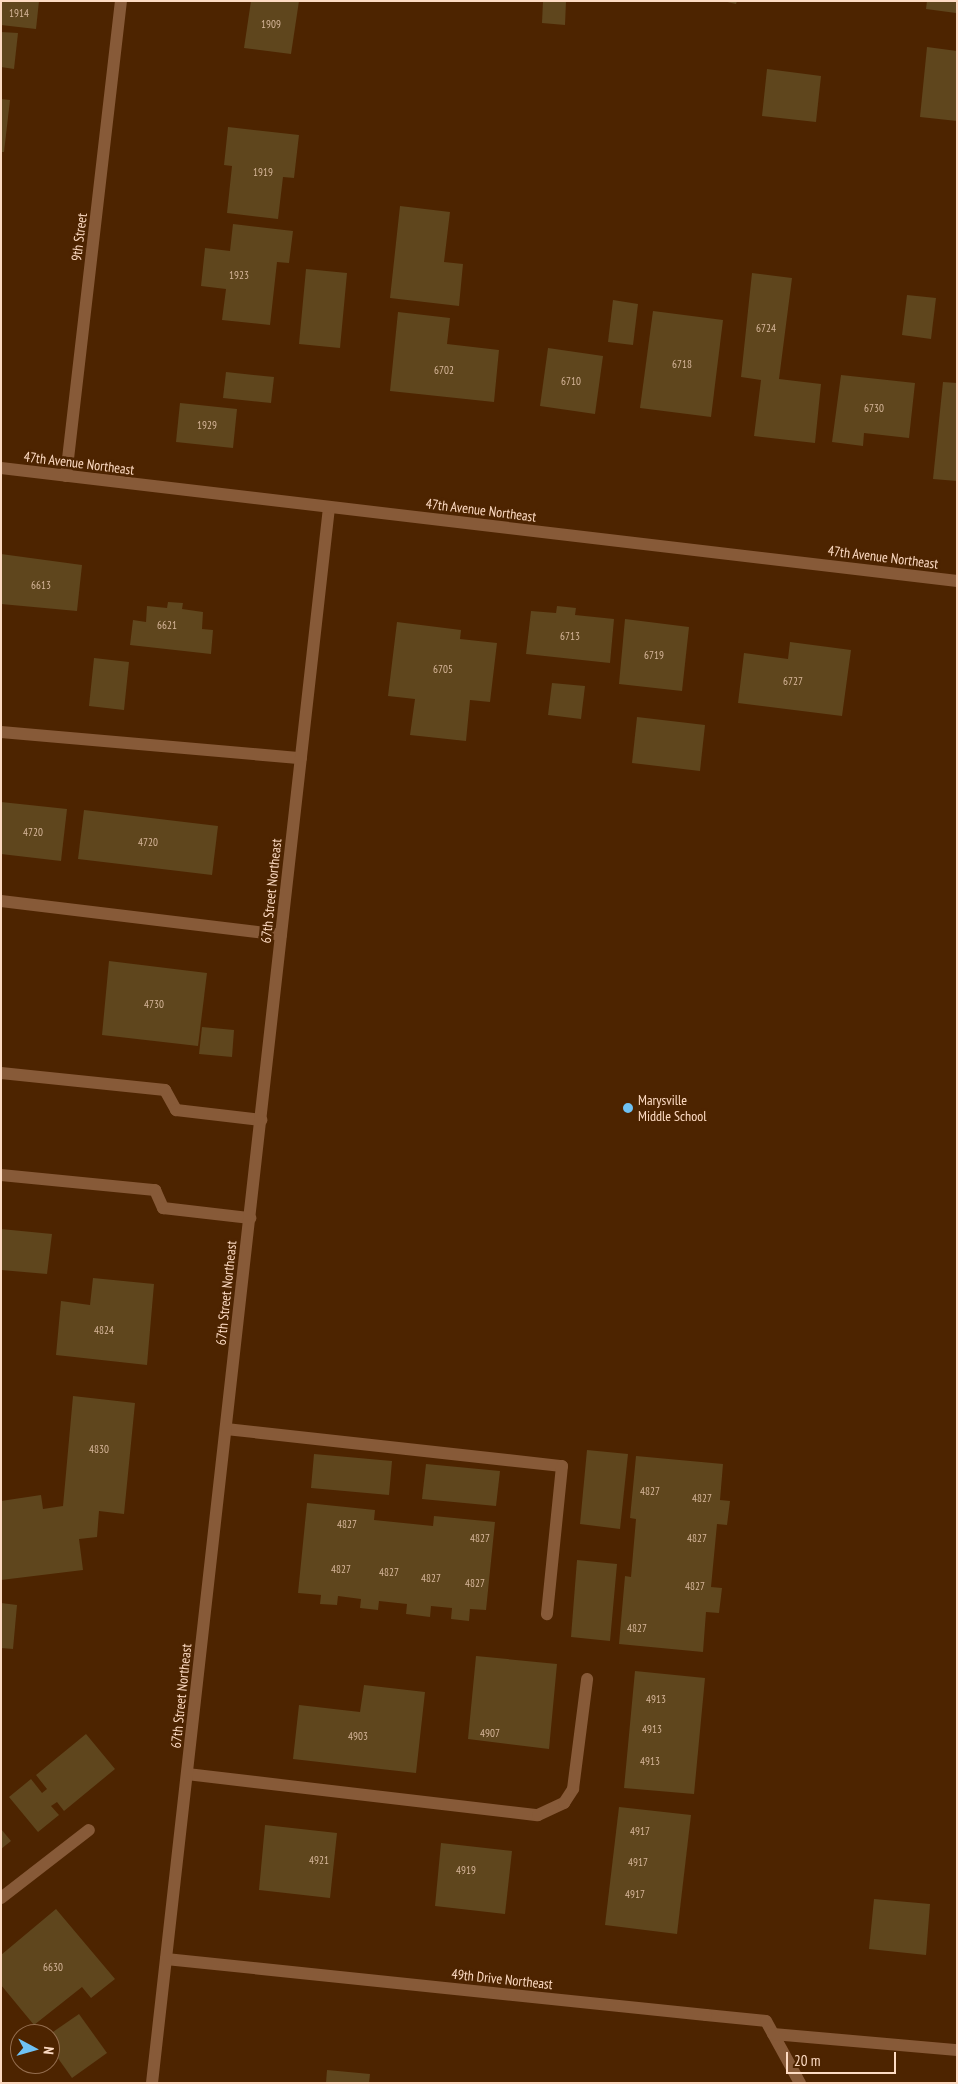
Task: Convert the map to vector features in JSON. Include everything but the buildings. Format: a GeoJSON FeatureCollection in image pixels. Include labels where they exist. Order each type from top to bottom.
{"type":"FeatureCollection","features":[{"type":"Feature","properties":{"kind":"street","name":"9th Street"},"geometry":{"type":"LineString","coordinates":[[66,476],[121,1]]}},
{"type":"Feature","properties":{"kind":"street","name":"47th Avenue Northeast"},"geometry":{"type":"LineString","coordinates":[[1,468],[957,581]]}},
{"type":"Feature","properties":{"kind":"street","name":"67th Street Northeast"},"geometry":{"type":"LineString","coordinates":[[152,2083],[329,507]]}},
{"type":"Feature","properties":{"kind":"street"},"geometry":{"type":"LineString","coordinates":[[1,732],[301,758]]}},
{"type":"Feature","properties":{"kind":"street"},"geometry":{"type":"LineString","coordinates":[[1,901],[281,935]]}},
{"type":"Feature","properties":{"kind":"street"},"geometry":{"type":"LineString","coordinates":[[1,1073],[165,1090],[176,1110],[261,1120]]}},
{"type":"Feature","properties":{"kind":"street"},"geometry":{"type":"LineString","coordinates":[[1,1176],[155,1190],[163,1208],[250,1218]]}},
{"type":"Feature","properties":{"kind":"street"},"geometry":{"type":"LineString","coordinates":[[226,1429],[562,1466],[547,1614]]}},
{"type":"Feature","properties":{"kind":"street"},"geometry":{"type":"LineString","coordinates":[[187,1774],[538,1815],[564,1802],[573,1789],[587,1680]]}},
{"type":"Feature","properties":{"kind":"street"},"geometry":{"type":"LineString","coordinates":[[1,1898],[89,1830]]}},
{"type":"Feature","properties":{"kind":"street","name":"49th Drive Northeast"},"geometry":{"type":"LineString","coordinates":[[166,1959],[766,2021],[800,2083]]}},
{"type":"Feature","properties":{"kind":"street"},"geometry":{"type":"LineString","coordinates":[[773,2034],[957,2050]]}},
{"type":"Feature","properties":{"kind":"place","name":"Marysville Middle School"},"geometry":{"type":"Point","coordinates":[628,1108]}}]}
